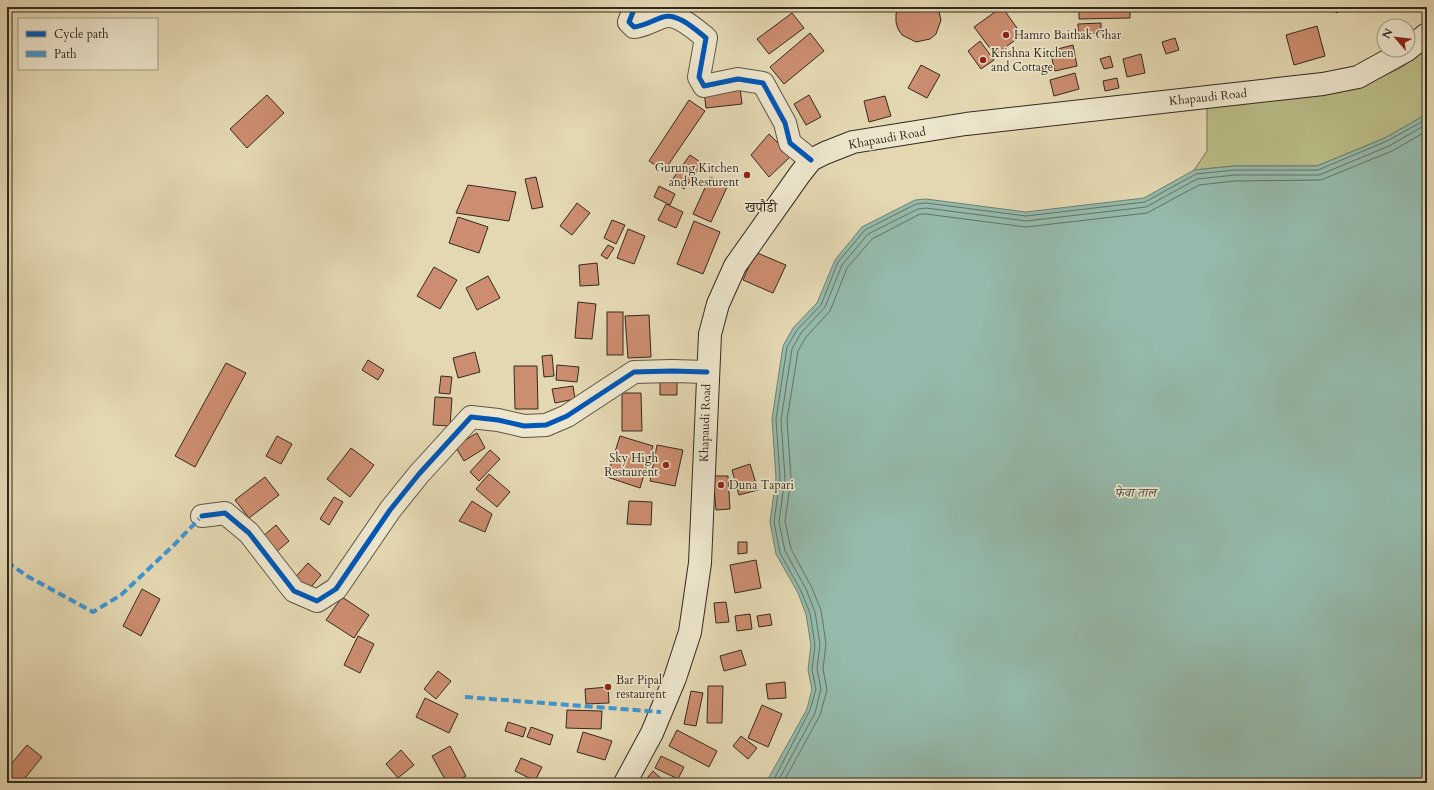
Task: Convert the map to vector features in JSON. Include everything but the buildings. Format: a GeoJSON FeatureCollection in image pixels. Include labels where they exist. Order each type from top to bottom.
{"type":"FeatureCollection","features":[{"type":"Feature","properties":{"kind":"main road"},"geometry":{"type":"LineString","coordinates":[[635,7],[629,22],[634,27],[653,22],[664,16],[674,16],[706,38],[699,77],[704,86],[738,79],[763,83],[785,123],[790,143],[811,160]]}},
{"type":"Feature","properties":{"kind":"main road","name":"Khapaudi Road"},"geometry":{"type":"LineString","coordinates":[[1416,42],[1427,34]]}},
{"type":"Feature","properties":{"kind":"main road","name":"Khapaudi Road"},"geometry":{"type":"LineString","coordinates":[[625,783],[652,733],[672,685],[690,632],[700,563],[707,372],[710,334],[718,304],[735,266],[766,220],[811,160],[853,142],[966,124],[1323,84],[1358,77],[1391,58]]}},
{"type":"Feature","properties":{"kind":"main road"},"geometry":{"type":"LineString","coordinates":[[202,516],[225,513],[249,533],[294,591],[317,601],[336,589],[390,510],[424,468],[471,417],[498,420],[524,426],[546,425],[567,416],[634,372],[707,372]]}},
{"type":"Feature","properties":{"kind":"green space"},"geometry":{"type":"Polygon","coordinates":[[[1427,49],[1427,114],[1385,138],[1317,166],[1234,166],[1194,170],[1207,151],[1207,106],[1367,82],[1399,69],[1427,49]]]}},
{"type":"Feature","properties":{"kind":"water","name":"फेवा ताल"},"geometry":{"type":"Polygon","coordinates":[[[1427,114],[1427,783],[768,783],[768,779],[807,709],[812,689],[808,670],[811,645],[806,614],[798,593],[776,554],[770,522],[776,478],[772,419],[783,346],[793,328],[817,303],[835,260],[862,227],[915,200],[926,199],[1026,212],[1144,198],[1194,170],[1234,166],[1317,166],[1385,138],[1427,114]]]}},
{"type":"Feature","properties":{"kind":"marked path"},"geometry":{"type":"LineString","coordinates":[[7,562],[27,576],[93,612],[121,595],[174,545],[202,516]]}},
{"type":"Feature","properties":{"kind":"marked path"},"geometry":{"type":"LineString","coordinates":[[465,697],[661,712]]}},
{"type":"Feature","properties":{"kind":"cycle path"},"geometry":{"type":"LineString","coordinates":[[635,7],[629,22],[634,27],[668,16],[680,19],[706,38],[699,77],[704,86],[738,79],[763,83],[785,123],[790,143],[811,160]]}},
{"type":"Feature","properties":{"kind":"cycle path"},"geometry":{"type":"LineString","coordinates":[[202,516],[225,513],[249,533],[294,591],[317,601],[336,589],[390,510],[419,474],[471,417],[498,420],[524,426],[546,425],[567,416],[634,372],[707,372]]}},
{"type":"Feature","properties":{"kind":"place","name":"Hamro Baithak Ghar"},"geometry":{"type":"Point","coordinates":[1006,35]}},
{"type":"Feature","properties":{"kind":"place","name":"Krishna Kitchen and Cottage"},"geometry":{"type":"Point","coordinates":[983,60]}},
{"type":"Feature","properties":{"kind":"place","name":"Gurung Kitchen and Resturent"},"geometry":{"type":"Point","coordinates":[747,175]}},
{"type":"Feature","properties":{"kind":"place","name":"Sky High Restaurent"},"geometry":{"type":"Point","coordinates":[666,465]}},
{"type":"Feature","properties":{"kind":"place","name":"Duna Tapari"},"geometry":{"type":"Point","coordinates":[721,485]}},
{"type":"Feature","properties":{"kind":"place","name":"Bar Pipal restaurent"},"geometry":{"type":"Point","coordinates":[608,687]}},
{"type":"Feature","properties":{"kind":"district","name":"खपौडी"},"geometry":{"type":"Point","coordinates":[761,207]}}]}
